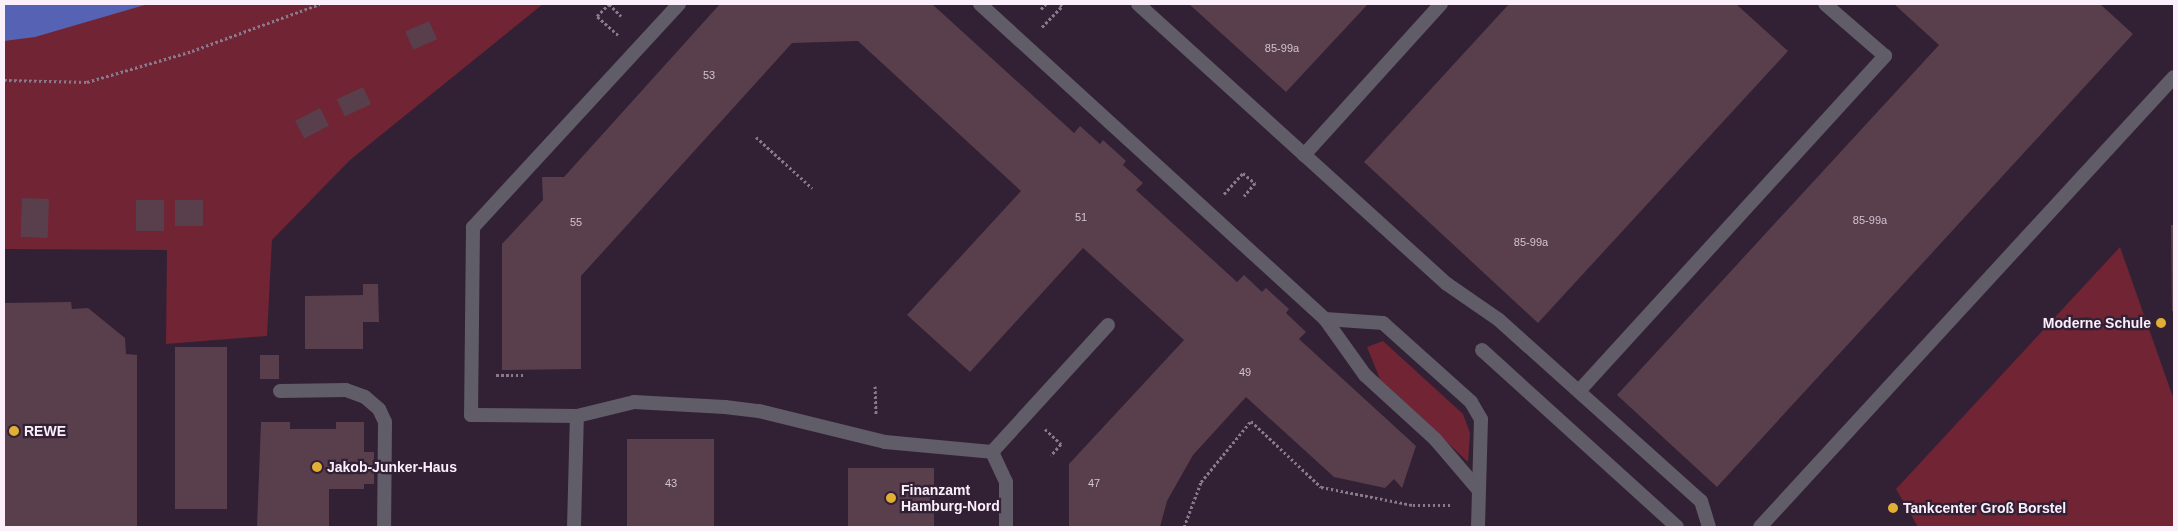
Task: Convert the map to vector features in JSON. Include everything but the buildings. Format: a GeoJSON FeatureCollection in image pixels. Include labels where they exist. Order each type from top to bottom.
{"type":"FeatureCollection","features":[{"type":"Feature","properties":{"kind":"lane"},"geometry":{"type":"LineString","coordinates":[[679,4],[472,227],[471,415],[577,416],[634,402],[725,407],[759,411],[885,442],[992,452]]}},
{"type":"Feature","properties":{"kind":"lane"},"geometry":{"type":"LineString","coordinates":[[980,4],[1325,318],[1365,375],[1435,439],[1477,488]]}},
{"type":"Feature","properties":{"kind":"lane"},"geometry":{"type":"LineString","coordinates":[[1138,4],[1447,284],[1498,320],[1701,501],[1709,527]]}},
{"type":"Feature","properties":{"kind":"lane"},"geometry":{"type":"LineString","coordinates":[[1304,155],[1441,4]]}},
{"type":"Feature","properties":{"kind":"lane"},"geometry":{"type":"LineString","coordinates":[[1579,391],[1885,56],[1825,4]]}},
{"type":"Feature","properties":{"kind":"lane"},"geometry":{"type":"LineString","coordinates":[[1760,527],[2174,77]]}},
{"type":"Feature","properties":{"kind":"lane"},"geometry":{"type":"LineString","coordinates":[[1325,318],[1383,323],[1471,402],[1480,419],[1477,488],[1478,527]]}},
{"type":"Feature","properties":{"kind":"lane"},"geometry":{"type":"LineString","coordinates":[[992,452],[1108,325]]}},
{"type":"Feature","properties":{"kind":"lane"},"geometry":{"type":"LineString","coordinates":[[1482,350],[1677,527]]}},
{"type":"Feature","properties":{"kind":"lane"},"geometry":{"type":"LineString","coordinates":[[280,391],[346,390],[365,397],[379,409],[385,422],[384,527]]}},
{"type":"Feature","properties":{"kind":"lane"},"geometry":{"type":"LineString","coordinates":[[574,527],[577,416]]}},
{"type":"Feature","properties":{"kind":"lane"},"geometry":{"type":"LineString","coordinates":[[992,452],[1006,482],[1006,527]]}},
{"type":"Feature","properties":{"kind":"path"},"geometry":{"type":"LineString","coordinates":[[4,80],[87,82],[192,51],[320,4]]}},
{"type":"Feature","properties":{"kind":"path"},"geometry":{"type":"LineString","coordinates":[[621,16],[609,4],[597,16],[635,51]]}},
{"type":"Feature","properties":{"kind":"path"},"geometry":{"type":"LineString","coordinates":[[1041,9],[1046,4]]}},
{"type":"Feature","properties":{"kind":"path"},"geometry":{"type":"LineString","coordinates":[[1025,45],[1062,6],[1060,4]]}},
{"type":"Feature","properties":{"kind":"path"},"geometry":{"type":"LineString","coordinates":[[756,137],[812,188]]}},
{"type":"Feature","properties":{"kind":"path"},"geometry":{"type":"LineString","coordinates":[[1208,212],[1244,172],[1255,183],[1244,196]]}},
{"type":"Feature","properties":{"kind":"path"},"geometry":{"type":"LineString","coordinates":[[1028,413],[1061,444],[1051,455]]}},
{"type":"Feature","properties":{"kind":"path"},"geometry":{"type":"LineString","coordinates":[[1184,527],[1201,482],[1251,421],[1320,487],[1413,505],[1478,506]]}},
{"type":"Feature","properties":{"kind":"shaded area"},"geometry":{"type":"Polygon","coordinates":[[[4,4],[543,4],[350,160],[272,240],[267,336],[166,344],[167,250],[4,249],[4,4]]]}},
{"type":"Feature","properties":{"kind":"shaded area"},"geometry":{"type":"Polygon","coordinates":[[[2120,247],[2174,400],[2174,527],[1918,527],[1896,489],[2120,247]]]}},
{"type":"Feature","properties":{"kind":"shaded area"},"geometry":{"type":"Polygon","coordinates":[[[1383,341],[1463,414],[1470,433],[1468,462],[1380,379],[1367,347],[1383,341]]]}},
{"type":"Feature","properties":{"kind":"water"},"geometry":{"type":"Polygon","coordinates":[[[4,4],[148,4],[35,37],[4,41],[4,4]]]}},
{"type":"Feature","properties":{"kind":"place","name":"Moderne Schule"},"geometry":{"type":"Point","coordinates":[2161,323]}},
{"type":"Feature","properties":{"kind":"place","name":"REWE"},"geometry":{"type":"Point","coordinates":[14,431]}},
{"type":"Feature","properties":{"kind":"place","name":"Jakob-Junker-Haus"},"geometry":{"type":"Point","coordinates":[317,467]}},
{"type":"Feature","properties":{"kind":"place","name":"Finanzamt Hamburg-Nord"},"geometry":{"type":"Point","coordinates":[891,498]}},
{"type":"Feature","properties":{"kind":"place","name":"Tankcenter Groß Borstel"},"geometry":{"type":"Point","coordinates":[1893,508]}}]}
